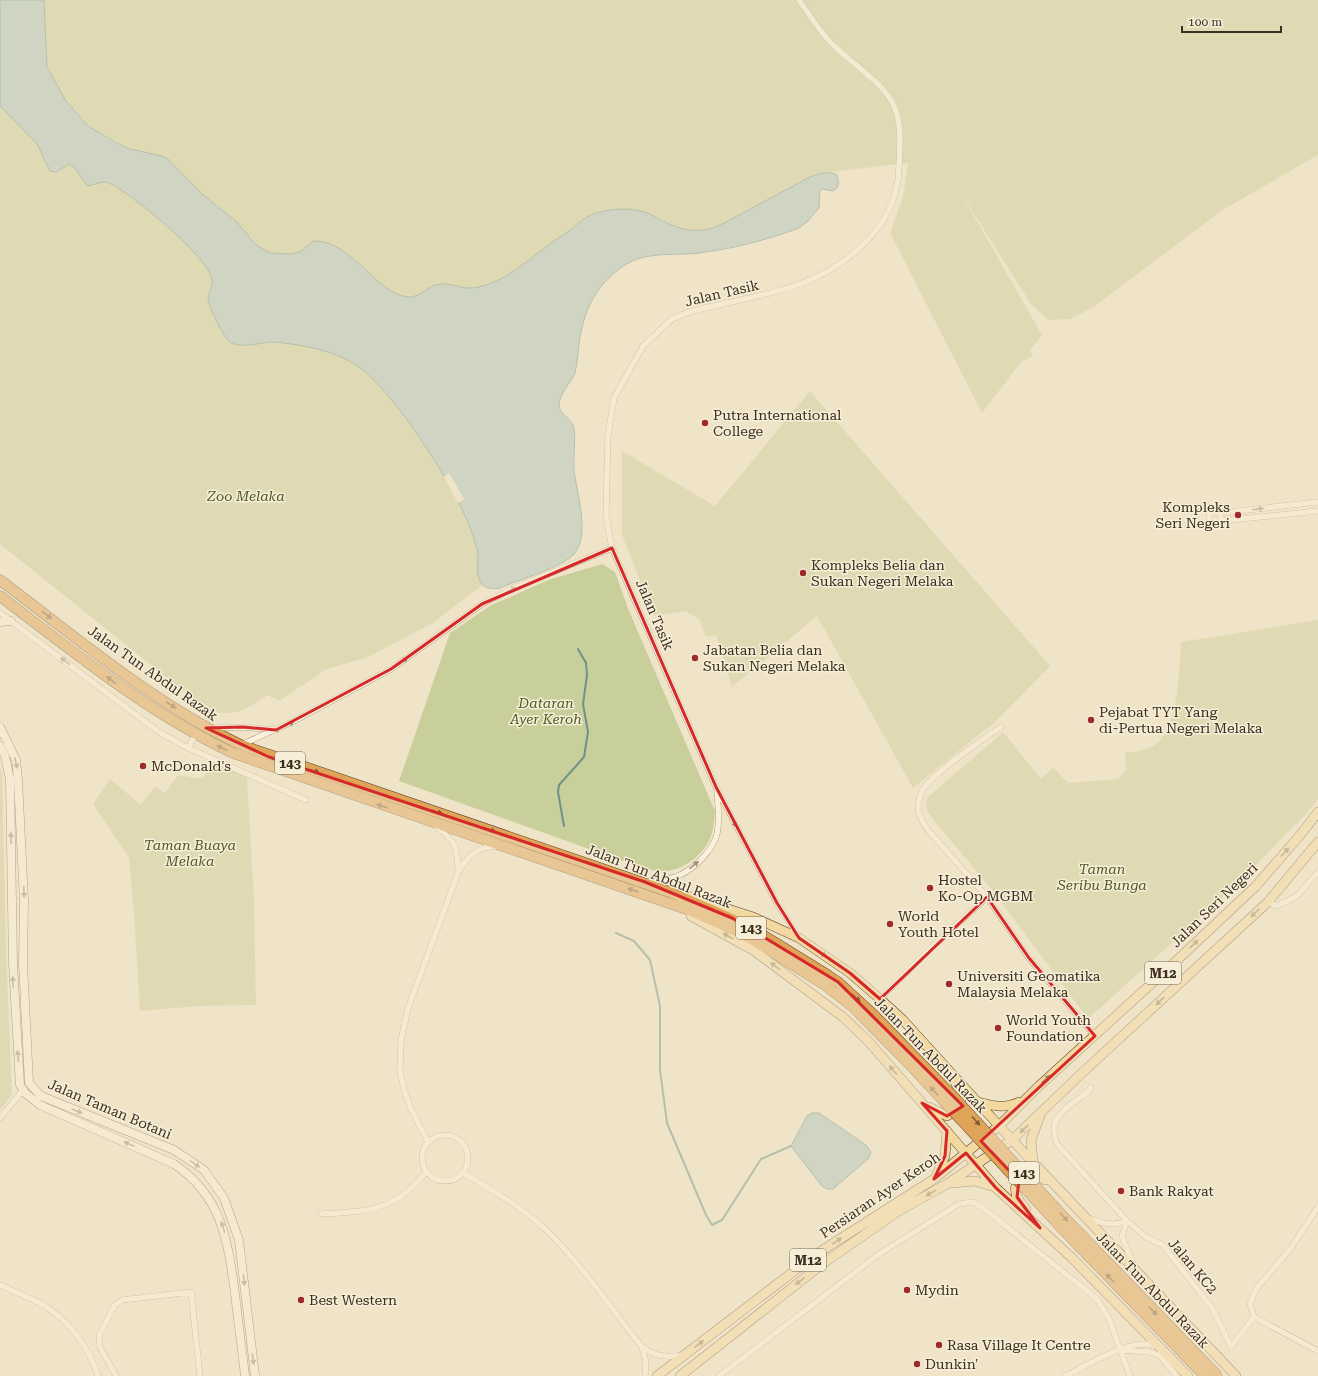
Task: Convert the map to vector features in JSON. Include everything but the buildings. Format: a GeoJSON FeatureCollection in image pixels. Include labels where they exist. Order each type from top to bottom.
{"type":"FeatureCollection","features":[{"type":"Feature","properties":{"kind":"highway","name":"Jalan Tun Abdul Razak"},"geometry":{"type":"LineString","coordinates":[[0,580],[139,684],[206,728],[241,745],[269,756],[645,882],[750,927],[824,978],[912,1067],[1076,1242],[1205,1376]]}},
{"type":"Feature","properties":{"kind":"highway"},"geometry":{"type":"LineString","coordinates":[[0,589],[15,592]]}},
{"type":"Feature","properties":{"kind":"highway","name":"Jalan Tun Abdul Razak"},"geometry":{"type":"LineString","coordinates":[[0,596],[116,684],[196,734],[248,760],[670,903],[715,920],[824,978],[838,982],[874,1015],[951,1094],[1060,1214],[1218,1376]]}},
{"type":"Feature","properties":{"kind":"main road","name":"Jalan Seri Negeri"},"geometry":{"type":"LineString","coordinates":[[999,1126],[1026,1099],[1256,886],[1318,812]]}},
{"type":"Feature","properties":{"kind":"main road","name":"M12"},"geometry":{"type":"LineString","coordinates":[[976,1165],[1012,1140],[1268,902],[1318,842]]}},
{"type":"Feature","properties":{"kind":"main road"},"geometry":{"type":"LineString","coordinates":[[670,892],[725,907],[753,917],[799,938],[850,973],[880,999],[950,1071],[1032,1162],[1134,1267],[1235,1376]]}},
{"type":"Feature","properties":{"kind":"main road"},"geometry":{"type":"LineString","coordinates":[[670,903],[753,950],[843,1017],[869,1042],[996,1188],[1071,1257],[1188,1376]]}},
{"type":"Feature","properties":{"kind":"main road"},"geometry":{"type":"LineString","coordinates":[[922,1103],[947,1116],[958,1109],[962,1096],[950,1071]]}},
{"type":"Feature","properties":{"kind":"main road"},"geometry":{"type":"LineString","coordinates":[[978,1102],[1001,1107],[1011,1106],[1026,1099]]}},
{"type":"Feature","properties":{"kind":"main road"},"geometry":{"type":"LineString","coordinates":[[1032,1162],[1031,1140],[1041,1112]]}},
{"type":"Feature","properties":{"kind":"main road","name":"M12"},"geometry":{"type":"LineString","coordinates":[[966,1153],[999,1126]]}},
{"type":"Feature","properties":{"kind":"main road"},"geometry":{"type":"LineString","coordinates":[[934,1179],[945,1156],[947,1131]]}},
{"type":"Feature","properties":{"kind":"main road","name":"Persiaran Ayer Keroh"},"geometry":{"type":"LineString","coordinates":[[657,1376],[815,1255],[934,1179],[966,1153]]}},
{"type":"Feature","properties":{"kind":"main road","name":"Persiaran Ayer Keroh"},"geometry":{"type":"LineString","coordinates":[[680,1376],[821,1264],[897,1212],[947,1184],[976,1165]]}},
{"type":"Feature","properties":{"kind":"main road"},"geometry":{"type":"LineString","coordinates":[[1040,1228],[1017,1197],[1016,1187],[1020,1178],[1030,1173],[1038,1174],[1066,1197]]}},
{"type":"Feature","properties":{"kind":"main road"},"geometry":{"type":"LineString","coordinates":[[947,1184],[975,1181],[996,1188]]}},
{"type":"Feature","properties":{"kind":"street","name":"Jalan Tasik"},"geometry":{"type":"LineString","coordinates":[[799,0],[831,43],[867,75],[894,105],[898,119],[900,154],[899,178],[895,193],[888,211],[878,228],[865,244],[838,266],[822,276],[791,288],[686,313],[672,319],[643,346],[617,391],[609,427],[606,516],[612,548],[716,787],[777,903],[799,938]]}},
{"type":"Feature","properties":{"kind":"street"},"geometry":{"type":"LineString","coordinates":[[1316,511],[1221,521],[1214,525],[1209,519],[1212,513],[1220,514],[1318,502]]}},
{"type":"Feature","properties":{"kind":"street"},"geometry":{"type":"LineString","coordinates":[[1310,503],[1316,511]]}},
{"type":"Feature","properties":{"kind":"street"},"geometry":{"type":"LineString","coordinates":[[1220,514],[1221,521]]}},
{"type":"Feature","properties":{"kind":"street"},"geometry":{"type":"LineString","coordinates":[[241,745],[276,730],[391,669],[482,604],[514,588],[612,548]]}},
{"type":"Feature","properties":{"kind":"street"},"geometry":{"type":"LineString","coordinates":[[0,613],[159,732],[188,748],[306,800]]}},
{"type":"Feature","properties":{"kind":"street"},"geometry":{"type":"LineString","coordinates":[[0,622],[11,621]]}},
{"type":"Feature","properties":{"kind":"street","name":"Jalan Taman Botani"},"geometry":{"type":"LineString","coordinates":[[0,727],[16,760],[18,780],[24,901],[23,964],[29,1083],[42,1096],[174,1150],[204,1170],[224,1198],[233,1218],[239,1240],[255,1376]]}},
{"type":"Feature","properties":{"kind":"street"},"geometry":{"type":"LineString","coordinates":[[206,728],[243,727],[276,730]]}},
{"type":"Feature","properties":{"kind":"street"},"geometry":{"type":"LineString","coordinates":[[1001,727],[949,765],[927,784],[922,791],[918,810],[921,820],[928,830],[988,897],[1029,958],[1095,1036]]}},
{"type":"Feature","properties":{"kind":"street"},"geometry":{"type":"LineString","coordinates":[[188,748],[196,734]]}},
{"type":"Feature","properties":{"kind":"street"},"geometry":{"type":"LineString","coordinates":[[0,746],[5,756],[10,780],[12,964],[19,1076],[23,1090]]}},
{"type":"Feature","properties":{"kind":"street","name":"Jalan Tasik"},"geometry":{"type":"LineString","coordinates":[[645,882],[667,880],[681,875],[694,866],[709,850],[717,836],[719,811],[716,787]]}},
{"type":"Feature","properties":{"kind":"street"},"geometry":{"type":"LineString","coordinates":[[433,822],[453,840],[457,848],[458,872]]}},
{"type":"Feature","properties":{"kind":"street"},"geometry":{"type":"LineString","coordinates":[[428,1142],[411,1109],[404,1090],[400,1070],[401,1040],[408,1008],[458,872],[465,859],[472,853],[487,847],[500,845]]}},
{"type":"Feature","properties":{"kind":"street"},"geometry":{"type":"LineString","coordinates":[[1268,902],[1277,906],[1297,896],[1318,872]]}},
{"type":"Feature","properties":{"kind":"street"},"geometry":{"type":"LineString","coordinates":[[880,999],[934,946],[988,897]]}},
{"type":"Feature","properties":{"kind":"street"},"geometry":{"type":"LineString","coordinates":[[0,1118],[29,1083]]}},
{"type":"Feature","properties":{"kind":"street","name":"Jalan KC2"},"geometry":{"type":"LineString","coordinates":[[1091,1087],[1089,1091],[1057,1116],[1054,1122],[1057,1144],[1127,1221],[1146,1237],[1163,1245],[1212,1308],[1231,1347],[1254,1317]]}},
{"type":"Feature","properties":{"kind":"street","name":"Jalan Taman Botani"},"geometry":{"type":"LineString","coordinates":[[23,1090],[40,1105],[174,1164],[191,1177],[203,1190],[218,1214],[228,1245],[245,1376]]}},
{"type":"Feature","properties":{"kind":"street"},"geometry":{"type":"LineString","coordinates":[[440,1135],[454,1136],[465,1146],[468,1160],[463,1173],[458,1178],[444,1181],[437,1180],[426,1172],[422,1160],[424,1147],[428,1142],[440,1135]]}},
{"type":"Feature","properties":{"kind":"street"},"geometry":{"type":"LineString","coordinates":[[321,1214],[373,1210],[388,1204],[405,1194],[426,1172]]}},
{"type":"Feature","properties":{"kind":"street"},"geometry":{"type":"LineString","coordinates":[[463,1173],[494,1191],[543,1228],[571,1257],[642,1347],[658,1356],[669,1357],[684,1355]]}},
{"type":"Feature","properties":{"kind":"street"},"geometry":{"type":"LineString","coordinates":[[719,1376],[879,1254],[959,1204],[973,1202],[982,1207],[1097,1299],[1109,1319],[1130,1376]]}},
{"type":"Feature","properties":{"kind":"street"},"geometry":{"type":"LineString","coordinates":[[1318,1207],[1290,1248],[1256,1288],[1250,1304],[1254,1317],[1318,1351]]}},
{"type":"Feature","properties":{"kind":"street"},"geometry":{"type":"LineString","coordinates":[[1086,1218],[1110,1225],[1119,1225],[1127,1221]]}},
{"type":"Feature","properties":{"kind":"street"},"geometry":{"type":"LineString","coordinates":[[1127,1221],[1122,1236],[1134,1267]]}},
{"type":"Feature","properties":{"kind":"street"},"geometry":{"type":"LineString","coordinates":[[0,1285],[45,1306],[65,1323],[85,1348],[94,1363],[98,1376]]}},
{"type":"Feature","properties":{"kind":"street"},"geometry":{"type":"LineString","coordinates":[[116,1376],[100,1347],[99,1342],[101,1331],[116,1302],[191,1292],[200,1376]]}},
{"type":"Feature","properties":{"kind":"street"},"geometry":{"type":"LineString","coordinates":[[241,1344],[244,1332],[249,1324]]}},
{"type":"Feature","properties":{"kind":"street"},"geometry":{"type":"LineString","coordinates":[[1065,1376],[1120,1350],[1146,1344],[1160,1348]]}},
{"type":"Feature","properties":{"kind":"street"},"geometry":{"type":"LineString","coordinates":[[642,1347],[646,1362],[645,1376]]}},
{"type":"Feature","properties":{"kind":"street"},"geometry":{"type":"LineString","coordinates":[[1120,1350],[1150,1352],[1159,1355],[1177,1376]]}},
{"type":"Feature","properties":{"kind":"highlighted area"},"geometry":{"type":"Polygon","coordinates":[[[612,548],[716,787],[777,903],[799,938],[850,973],[880,999],[987,897],[1029,958],[1095,1036],[981,1141],[1019,1181],[1017,1197],[1040,1228],[996,1188],[966,1153],[934,1179],[945,1156],[947,1131],[922,1103],[947,1116],[963,1106],[838,982],[732,918],[645,882],[269,757],[206,728],[243,727],[276,730],[391,669],[482,604],[612,548]]]}},
{"type":"Feature","properties":{"kind":"green space"},"geometry":{"type":"Polygon","coordinates":[[[24,0],[1318,0],[1318,155],[1221,211],[1095,306],[1071,319],[1048,320],[1031,304],[961,193],[1042,335],[1030,350],[1033,356],[1021,362],[982,413],[890,233],[903,197],[908,163],[821,173],[712,229],[683,229],[644,212],[633,210],[594,213],[579,222],[532,258],[493,282],[480,287],[467,289],[438,284],[415,296],[411,297],[400,295],[377,280],[340,249],[327,243],[313,241],[300,252],[291,254],[270,253],[254,244],[237,222],[201,193],[177,168],[130,149],[88,126],[66,101],[47,67],[24,0]]]}},
{"type":"Feature","properties":{"kind":"green space","name":"Zoo Melaka"},"geometry":{"type":"Polygon","coordinates":[[[0,56],[78,151],[412,355],[506,567],[433,623],[368,657],[327,669],[279,701],[268,695],[238,712],[224,713],[205,708],[0,544],[0,56]]]}},
{"type":"Feature","properties":{"kind":"green space","name":"Kompleks Belia dan Sukan Negeri Melaka"},"geometry":{"type":"Polygon","coordinates":[[[810,391],[1050,666],[996,721],[913,788],[817,616],[732,687],[716,635],[706,637],[699,619],[685,611],[654,616],[622,535],[622,451],[715,506],[810,391]]]}},
{"type":"Feature","properties":{"kind":"green space","name":"Dataran Ayer Keroh"},"geometry":{"type":"Polygon","coordinates":[[[602,564],[615,572],[629,611],[715,811],[712,833],[705,847],[687,864],[672,870],[662,871],[645,869],[399,781],[450,633],[490,606],[548,580],[602,564]]]}},
{"type":"Feature","properties":{"kind":"green space","name":"Taman Seribu Bunga"},"geometry":{"type":"Polygon","coordinates":[[[1318,620],[1318,799],[1305,815],[1241,880],[1088,1019],[993,891],[928,813],[926,803],[928,797],[1003,732],[1041,779],[1053,767],[1068,783],[1118,779],[1126,770],[1125,752],[1134,752],[1154,746],[1164,735],[1170,723],[1176,696],[1181,642],[1318,620]]]}},
{"type":"Feature","properties":{"kind":"green space","name":"Taman Buaya Melaka"},"geometry":{"type":"Polygon","coordinates":[[[215,761],[247,777],[254,900],[256,1005],[199,1006],[140,1011],[129,858],[93,804],[110,779],[141,805],[155,786],[165,793],[178,775],[202,779],[215,761]]]}},
{"type":"Feature","properties":{"kind":"green space"},"geometry":{"type":"Polygon","coordinates":[[[0,769],[2,773],[6,952],[12,1095],[0,1110],[0,769]]]}},
{"type":"Feature","properties":{"kind":"water"},"geometry":{"type":"Polygon","coordinates":[[[0,0],[44,0],[47,67],[66,101],[88,126],[130,149],[162,156],[168,159],[201,193],[237,222],[254,243],[270,253],[291,254],[300,252],[313,241],[327,243],[339,248],[351,257],[385,287],[396,294],[408,297],[413,297],[436,285],[445,284],[473,288],[495,282],[524,264],[588,216],[607,210],[638,210],[680,228],[688,230],[702,230],[710,229],[726,222],[810,177],[824,173],[831,173],[837,175],[838,184],[837,188],[833,191],[823,189],[820,190],[819,208],[807,222],[799,228],[762,240],[724,249],[690,254],[661,255],[642,258],[625,265],[607,279],[600,287],[590,305],[583,325],[575,373],[561,397],[559,405],[561,411],[571,422],[574,429],[574,469],[582,525],[579,546],[574,554],[560,564],[500,588],[488,588],[482,584],[478,576],[478,553],[473,536],[449,485],[435,460],[405,417],[378,384],[350,361],[318,349],[273,342],[239,345],[229,341],[213,314],[209,302],[208,298],[212,279],[207,269],[183,241],[150,212],[109,183],[101,182],[87,186],[76,169],[69,164],[56,172],[50,171],[37,144],[0,106],[0,0]]]}},
{"type":"Feature","properties":{"kind":"water"},"geometry":{"type":"Polygon","coordinates":[[[812,1113],[819,1113],[866,1145],[871,1152],[869,1158],[833,1189],[827,1189],[822,1186],[791,1146],[807,1116],[812,1113]]]}},
{"type":"Feature","properties":{"kind":"pier"},"geometry":{"type":"Polygon","coordinates":[[[449,473],[464,499],[458,503],[444,477],[449,473]]]}},
{"type":"Feature","properties":{"kind":"waterway"},"geometry":{"type":"LineString","coordinates":[[564,826],[558,792],[559,785],[584,757],[588,732],[583,704],[587,675],[586,663],[578,649]]}},
{"type":"Feature","properties":{"kind":"waterway"},"geometry":{"type":"LineString","coordinates":[[616,933],[634,941],[650,960],[660,1006],[660,1070],[667,1123],[706,1215],[712,1225],[722,1220],[761,1159],[791,1146]]}},
{"type":"Feature","properties":{"kind":"place","name":"Putra International College"},"geometry":{"type":"Point","coordinates":[705,423]}},
{"type":"Feature","properties":{"kind":"place","name":"Kompleks Seri Negeri"},"geometry":{"type":"Point","coordinates":[1238,515]}},
{"type":"Feature","properties":{"kind":"place","name":"Kompleks Belia dan Sukan Negeri Melaka"},"geometry":{"type":"Point","coordinates":[803,573]}},
{"type":"Feature","properties":{"kind":"place","name":"Jabatan Belia dan Sukan Negeri Melaka"},"geometry":{"type":"Point","coordinates":[695,658]}},
{"type":"Feature","properties":{"kind":"place","name":"Pejabat TYT Yang di-Pertua Negeri Melaka"},"geometry":{"type":"Point","coordinates":[1091,720]}},
{"type":"Feature","properties":{"kind":"place","name":"McDonald's"},"geometry":{"type":"Point","coordinates":[143,766]}},
{"type":"Feature","properties":{"kind":"place","name":"Hostel Ko-Op MGBM"},"geometry":{"type":"Point","coordinates":[930,888]}},
{"type":"Feature","properties":{"kind":"place","name":"World Youth Hotel"},"geometry":{"type":"Point","coordinates":[890,924]}},
{"type":"Feature","properties":{"kind":"place","name":"Universiti Geomatika Malaysia Melaka"},"geometry":{"type":"Point","coordinates":[949,984]}},
{"type":"Feature","properties":{"kind":"place","name":"World Youth Foundation"},"geometry":{"type":"Point","coordinates":[998,1028]}},
{"type":"Feature","properties":{"kind":"place","name":"Bank Rakyat"},"geometry":{"type":"Point","coordinates":[1121,1191]}},
{"type":"Feature","properties":{"kind":"place","name":"Mydin"},"geometry":{"type":"Point","coordinates":[907,1290]}},
{"type":"Feature","properties":{"kind":"place","name":"Best Western"},"geometry":{"type":"Point","coordinates":[301,1300]}},
{"type":"Feature","properties":{"kind":"place","name":"Rasa Village It Centre"},"geometry":{"type":"Point","coordinates":[939,1345]}},
{"type":"Feature","properties":{"kind":"place","name":"Dunkin'"},"geometry":{"type":"Point","coordinates":[917,1364]}}]}
